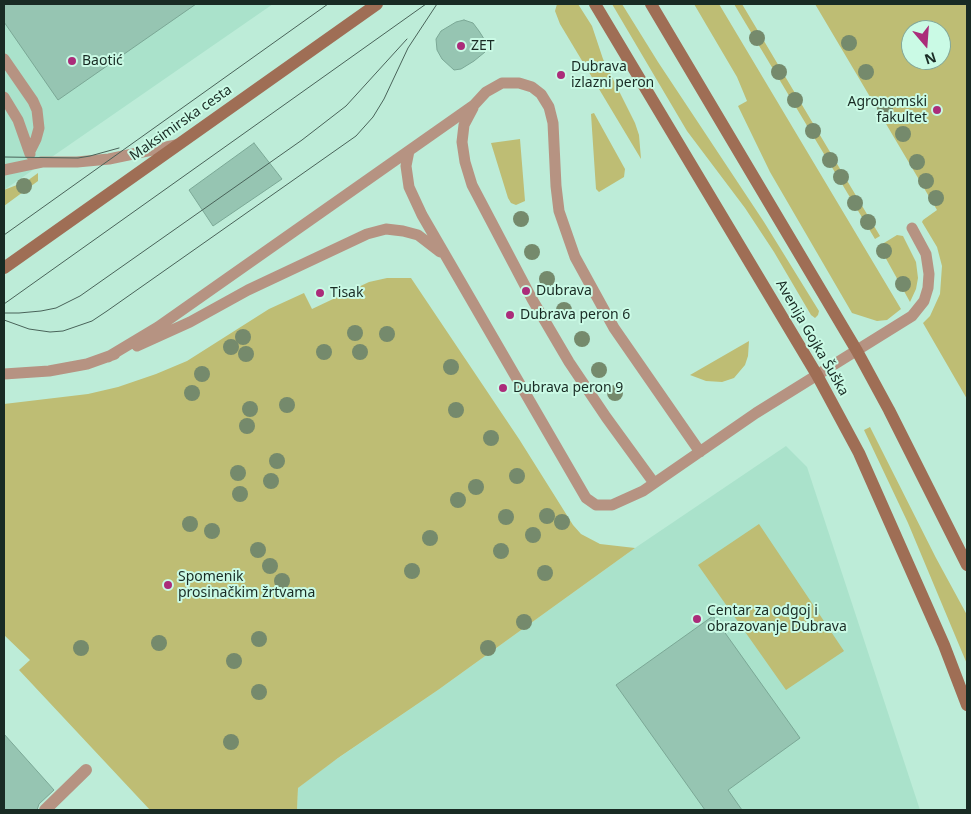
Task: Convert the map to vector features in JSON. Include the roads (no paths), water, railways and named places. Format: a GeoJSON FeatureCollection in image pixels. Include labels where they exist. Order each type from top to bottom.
{"type":"FeatureCollection","features":[{"type":"Feature","properties":{"kind":"main road","name":"Maksimirska cesta"},"geometry":{"type":"LineString","coordinates":[[4,268],[376,4]]}},
{"type":"Feature","properties":{"kind":"main road","name":"Avenija Gojka Šuška"},"geometry":{"type":"LineString","coordinates":[[596,4],[817,375],[863,462],[941,637],[967,705]]}},
{"type":"Feature","properties":{"kind":"main road"},"geometry":{"type":"LineString","coordinates":[[651,4],[857,351],[967,565]]}},
{"type":"Feature","properties":{"kind":"street"},"geometry":{"type":"LineString","coordinates":[[45,810],[86,770]]}},
{"type":"Feature","properties":{"kind":"lane"},"geometry":{"type":"LineString","coordinates":[[4,59],[34,101],[37,110],[39,128],[30,151]]}},
{"type":"Feature","properties":{"kind":"lane"},"geometry":{"type":"LineString","coordinates":[[108,356],[158,328],[474,105],[486,92],[502,84],[518,83],[532,86],[541,94],[549,107],[553,123],[559,211],[574,256],[614,328],[700,452]]}},
{"type":"Feature","properties":{"kind":"lane"},"geometry":{"type":"LineString","coordinates":[[4,97],[18,120],[30,151],[30,163]]}},
{"type":"Feature","properties":{"kind":"lane"},"geometry":{"type":"LineString","coordinates":[[474,105],[464,125],[462,142],[465,162],[472,185],[532,299],[569,362],[654,484]]}},
{"type":"Feature","properties":{"kind":"lane"},"geometry":{"type":"LineString","coordinates":[[4,170],[30,163],[109,159],[176,145]]}},
{"type":"Feature","properties":{"kind":"lane"},"geometry":{"type":"LineString","coordinates":[[409,151],[406,166],[409,187],[422,215],[586,498],[596,505],[612,505],[643,491],[756,413],[912,316],[924,301],[929,281],[928,261],[912,228]]}},
{"type":"Feature","properties":{"kind":"lane"},"geometry":{"type":"LineString","coordinates":[[4,374],[49,371],[87,364],[151,341],[248,290],[367,234],[386,229],[418,235],[445,256]]}},
{"type":"Feature","properties":{"kind":"tram line"},"geometry":{"type":"LineString","coordinates":[[4,235],[328,4]]}},
{"type":"Feature","properties":{"kind":"tram line"},"geometry":{"type":"LineString","coordinates":[[4,304],[426,4]]}},
{"type":"Feature","properties":{"kind":"tram line"},"geometry":{"type":"LineString","coordinates":[[4,320],[29,329],[50,332],[63,331],[92,321],[356,136],[373,117],[384,99],[408,48],[437,4]]}},
{"type":"Feature","properties":{"kind":"tram line"},"geometry":{"type":"LineString","coordinates":[[4,313],[41,311],[56,308],[80,296],[302,140],[346,106],[407,39]]}},
{"type":"Feature","properties":{"kind":"tram line"},"geometry":{"type":"LineString","coordinates":[[4,157],[78,158],[119,148]]}},
{"type":"Feature","properties":{"kind":"place","name":"ZET"},"geometry":{"type":"Point","coordinates":[461,46]}},
{"type":"Feature","properties":{"kind":"place","name":"Baotić"},"geometry":{"type":"Point","coordinates":[72,61]}},
{"type":"Feature","properties":{"kind":"place","name":"Dubrava izlazni peron"},"geometry":{"type":"Point","coordinates":[561,75]}},
{"type":"Feature","properties":{"kind":"place","name":"Agronomski fakultet"},"geometry":{"type":"Point","coordinates":[937,110]}},
{"type":"Feature","properties":{"kind":"place","name":"Dubrava"},"geometry":{"type":"Point","coordinates":[526,291]}},
{"type":"Feature","properties":{"kind":"place","name":"Tisak"},"geometry":{"type":"Point","coordinates":[320,293]}},
{"type":"Feature","properties":{"kind":"place","name":"Dubrava peron 6"},"geometry":{"type":"Point","coordinates":[510,315]}},
{"type":"Feature","properties":{"kind":"place","name":"Dubrava peron 9"},"geometry":{"type":"Point","coordinates":[503,388]}},
{"type":"Feature","properties":{"kind":"place","name":"Spomenik prosinačkim žrtvama"},"geometry":{"type":"Point","coordinates":[168,585]}},
{"type":"Feature","properties":{"kind":"place","name":"Centar za odgoj i obrazovanje Dubrava"},"geometry":{"type":"Point","coordinates":[697,619]}}]}
